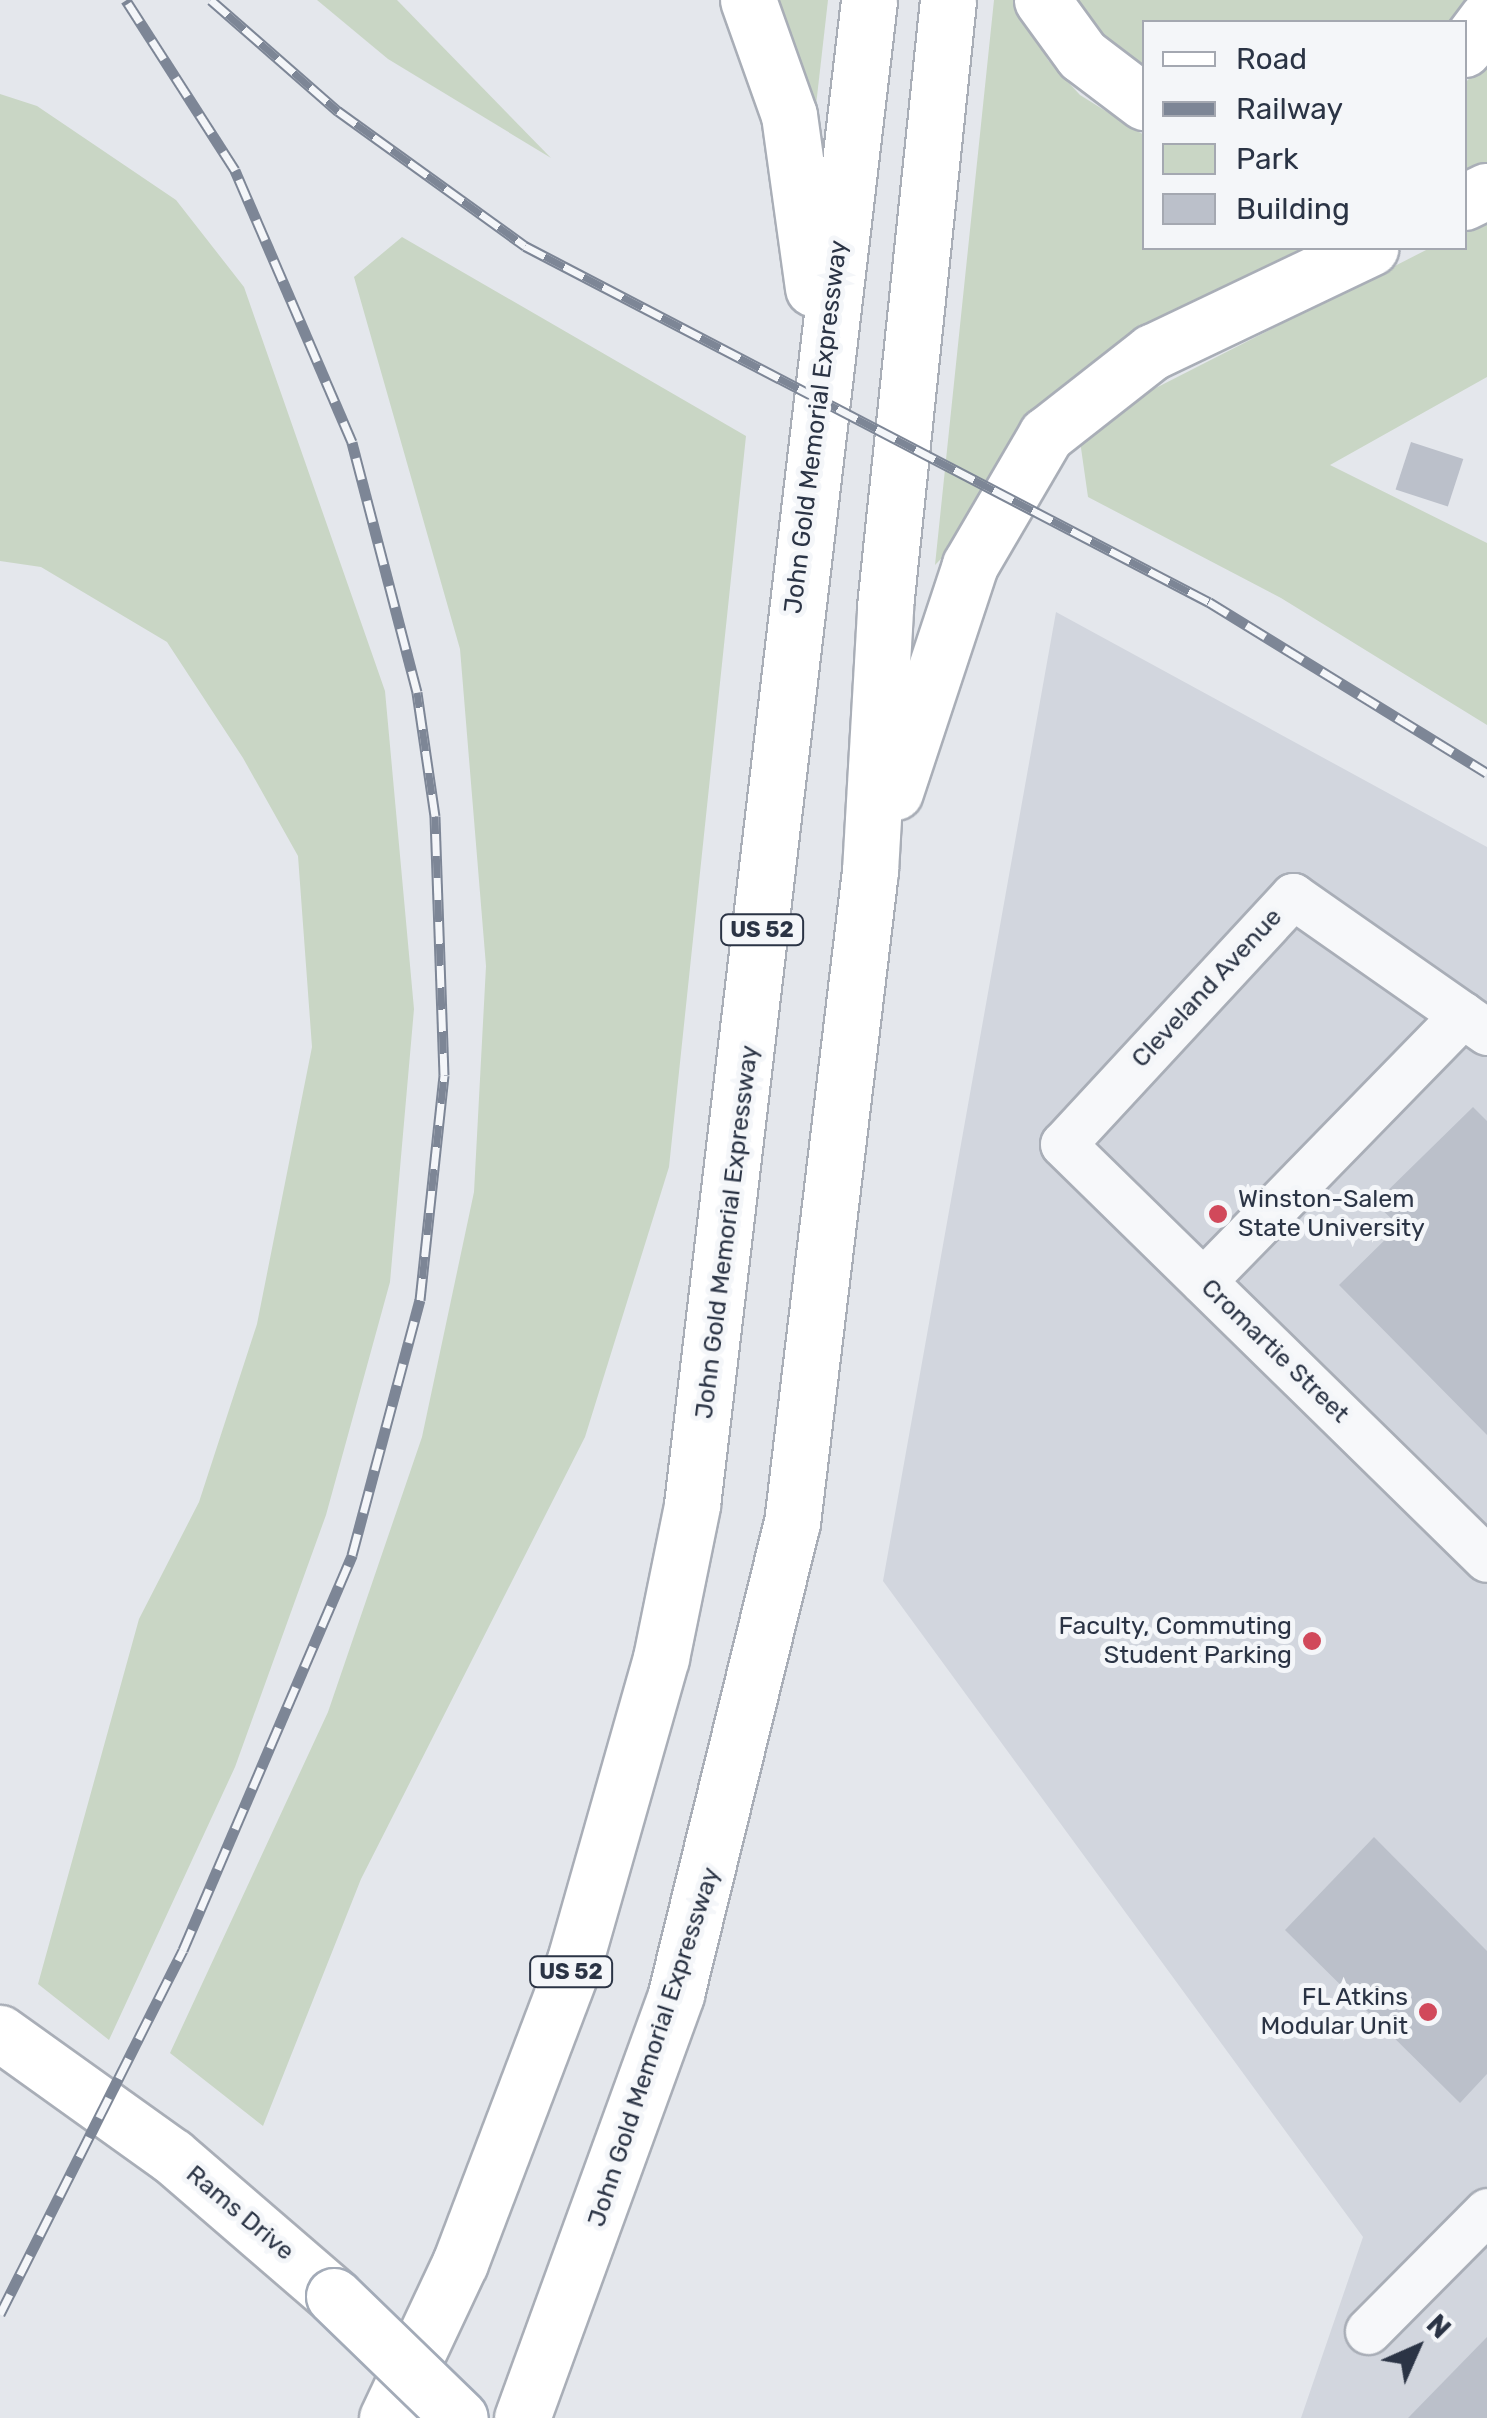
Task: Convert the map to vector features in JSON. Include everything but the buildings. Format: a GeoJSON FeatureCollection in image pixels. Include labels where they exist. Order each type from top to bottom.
{"type":"FeatureCollection","features":[{"type":"Feature","properties":{"kind":"main road"},"geometry":{"type":"LineString","coordinates":[[748,0],[790,115],[820,354]]}},
{"type":"Feature","properties":{"kind":"main road","name":"John Gold Memorial Expressway"},"geometry":{"type":"LineString","coordinates":[[387,2418],[460,2263],[537,2066],[661,1658],[735,1195],[820,354],[869,0]]}},
{"type":"Feature","properties":{"kind":"main road","name":"John Gold Memorial Expressway"},"geometry":{"type":"LineString","coordinates":[[522,2418],[623,2160],[760,1681],[817,1363],[870,871],[886,607],[948,0]]}},
{"type":"Feature","properties":{"kind":"main road"},"geometry":{"type":"LineString","coordinates":[[1042,0],[1082,55],[1142,100]]}},
{"type":"Feature","properties":{"kind":"main road"},"geometry":{"type":"LineString","coordinates":[[1467,45],[1487,19]]}},
{"type":"Feature","properties":{"kind":"main road"},"geometry":{"type":"LineString","coordinates":[[870,871],[970,565],[1046,435],[1152,352],[1366,250]]}},
{"type":"Feature","properties":{"kind":"main road","name":"Rams Drive"},"geometry":{"type":"LineString","coordinates":[[0,2033],[172,2156],[334,2296],[460,2418]]}},
{"type":"Feature","properties":{"kind":"street","name":"Cleveland Avenue"},"geometry":{"type":"LineString","coordinates":[[1062,1144],[1293,896],[1475,1023]]}},
{"type":"Feature","properties":{"kind":"street"},"geometry":{"type":"LineString","coordinates":[[1202,1281],[1475,1023]]}},
{"type":"Feature","properties":{"kind":"street","name":"Cromartie Street"},"geometry":{"type":"LineString","coordinates":[[1062,1144],[1487,1559]]}},
{"type":"Feature","properties":{"kind":"street"},"geometry":{"type":"LineString","coordinates":[[1368,2332],[1487,2211]]}},
{"type":"Feature","properties":{"kind":"shaded area","name":"Winston-Salem State University"},"geometry":{"type":"Polygon","coordinates":[[[1056,612],[1487,847],[1487,2418],[1301,2418],[1363,2237],[883,1581],[1056,612]]]}},
{"type":"Feature","properties":{"kind":"green space"},"geometry":{"type":"Polygon","coordinates":[[[317,0],[397,0],[551,158],[388,59],[317,0]]]}},
{"type":"Feature","properties":{"kind":"green space"},"geometry":{"type":"Polygon","coordinates":[[[772,0],[828,0],[815,114],[772,0]]]}},
{"type":"Feature","properties":{"kind":"green space"},"geometry":{"type":"Polygon","coordinates":[[[994,0],[1016,0],[1048,60],[1080,95],[1142,134],[1142,250],[1318,250],[1183,313],[935,565],[994,0]]]}},
{"type":"Feature","properties":{"kind":"green space"},"geometry":{"type":"Polygon","coordinates":[[[1069,0],[1472,0],[1457,20],[1142,20],[1142,75],[1069,0]]]}},
{"type":"Feature","properties":{"kind":"green space"},"geometry":{"type":"Polygon","coordinates":[[[1487,60],[1487,166],[1467,177],[1467,81],[1487,60]]]}},
{"type":"Feature","properties":{"kind":"green space"},"geometry":{"type":"Polygon","coordinates":[[[0,94],[37,106],[176,200],[244,287],[385,691],[414,1009],[390,1282],[326,1515],[235,1767],[109,2040],[38,1984],[139,1619],[199,1502],[257,1324],[312,1047],[298,856],[243,758],[167,642],[41,567],[0,561],[0,94]]]}},
{"type":"Feature","properties":{"kind":"green space"},"geometry":{"type":"Polygon","coordinates":[[[1487,222],[1487,377],[1330,465],[1487,543],[1487,725],[1281,598],[1088,497],[1080,441],[1144,394],[1426,250],[1467,250],[1467,231],[1487,222]]]}},
{"type":"Feature","properties":{"kind":"green space"},"geometry":{"type":"Polygon","coordinates":[[[402,237],[746,436],[669,1167],[585,1437],[361,1879],[263,2126],[170,2053],[328,1712],[422,1437],[474,1192],[486,966],[460,649],[354,277],[402,237]]]}},
{"type":"Feature","properties":{"kind":"railway"},"geometry":{"type":"LineString","coordinates":[[0,2314],[183,1950],[352,1555],[420,1300],[444,1075],[435,816],[417,692],[352,442],[235,170],[126,0]]}},
{"type":"Feature","properties":{"kind":"railway"},"geometry":{"type":"LineString","coordinates":[[211,0],[338,111],[525,246],[1209,602],[1487,773]]}},
{"type":"Feature","properties":{"kind":"place","name":"Winston-Salem State University"},"geometry":{"type":"Point","coordinates":[1218,1214]}},
{"type":"Feature","properties":{"kind":"place","name":"Faculty, Commuting Student Parking"},"geometry":{"type":"Point","coordinates":[1312,1641]}},
{"type":"Feature","properties":{"kind":"place","name":"FL Atkins Modular Unit"},"geometry":{"type":"Point","coordinates":[1428,2012]}}]}
